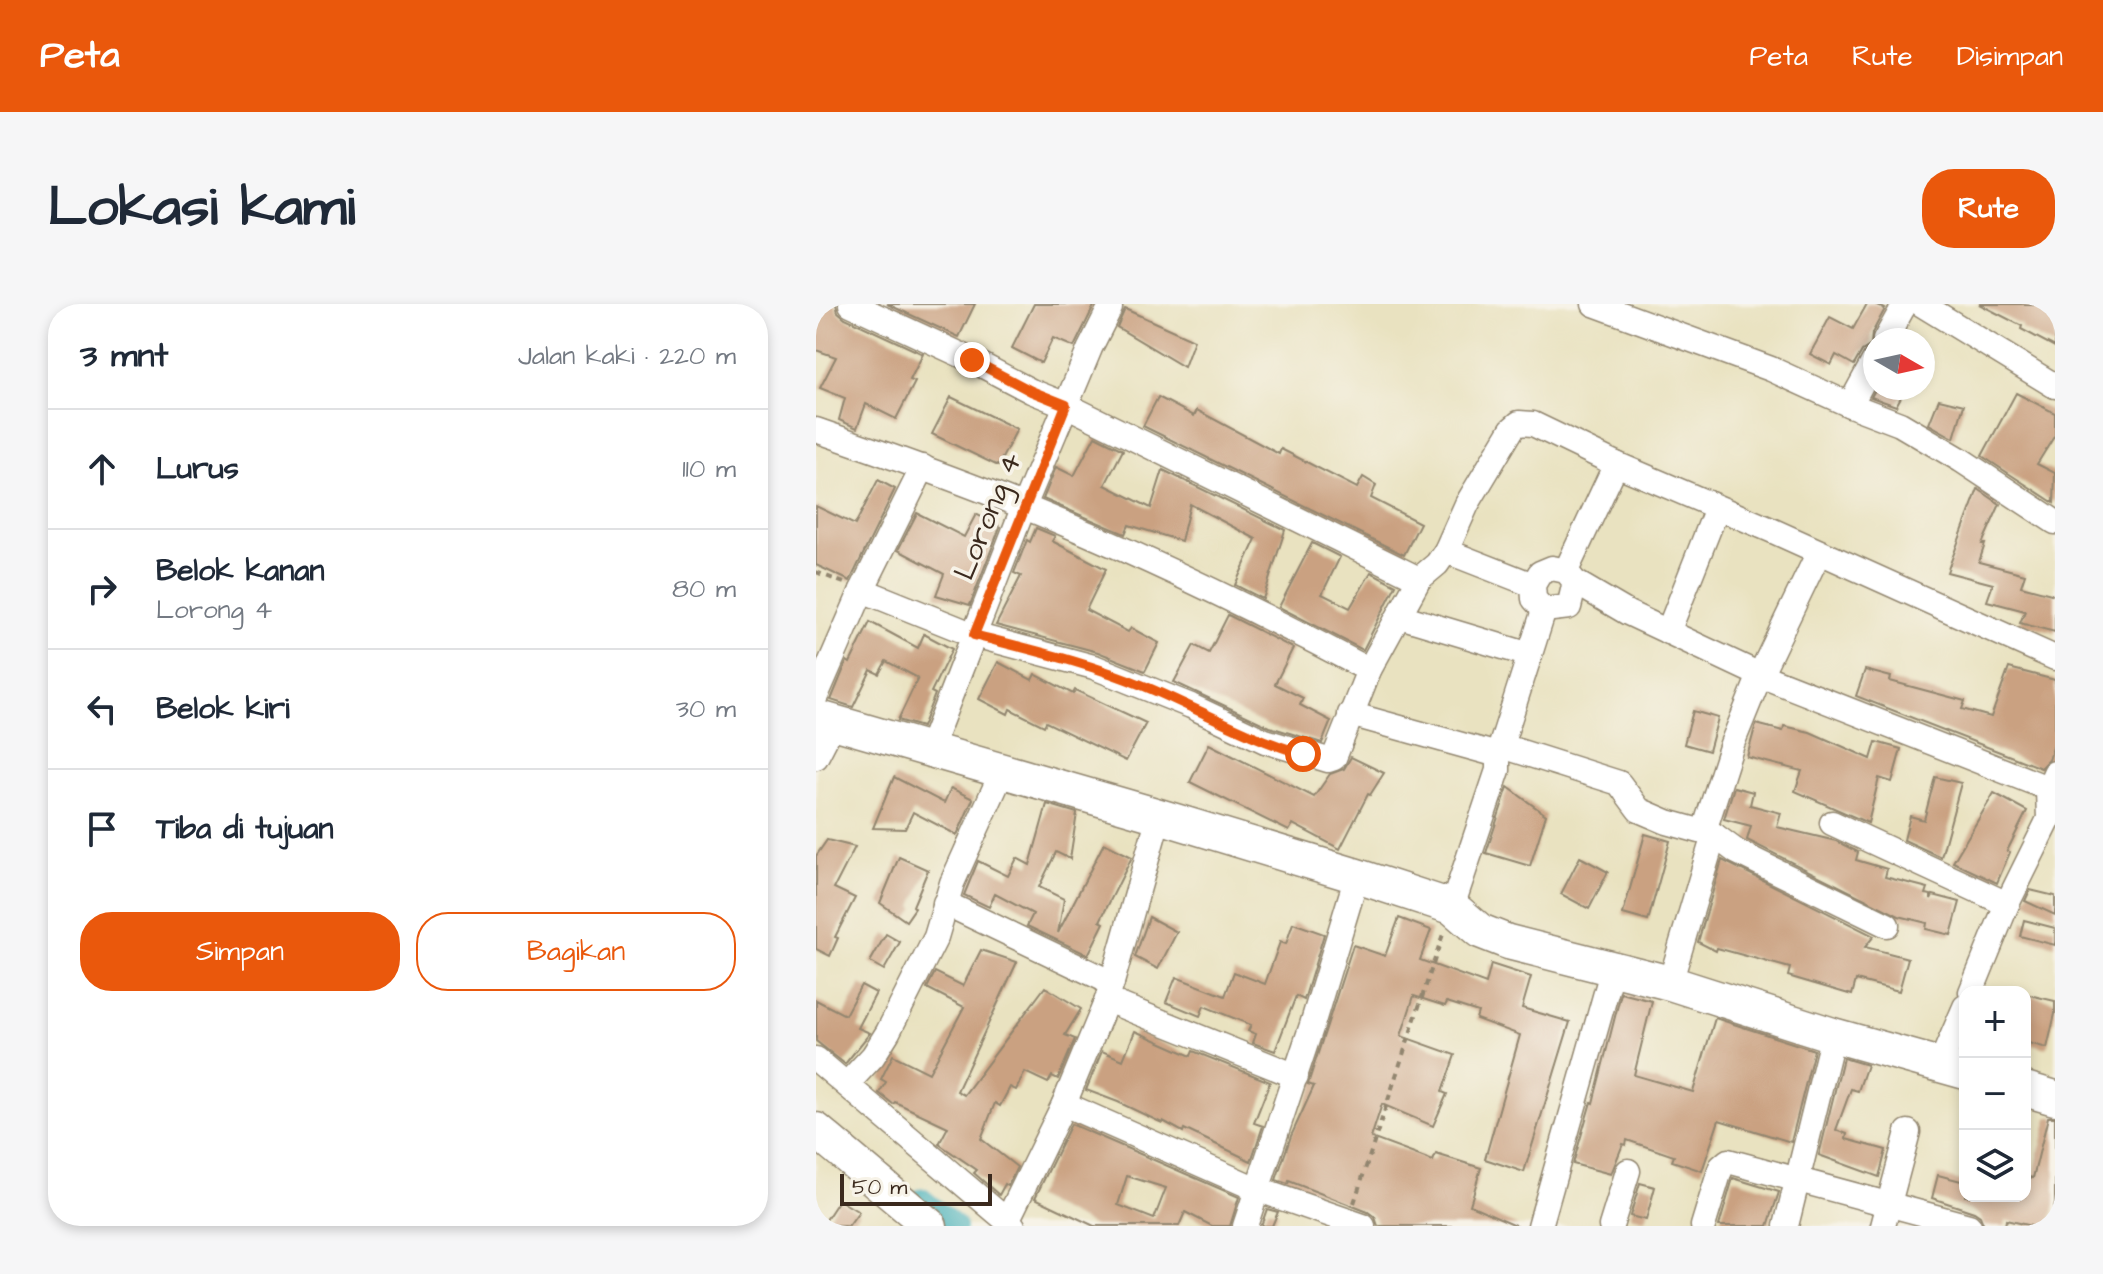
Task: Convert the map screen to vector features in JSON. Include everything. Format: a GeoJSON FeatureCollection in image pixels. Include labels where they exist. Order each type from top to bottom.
{"type":"FeatureCollection","features":[{"type":"Feature","properties":{"kind":"street"},"geometry":{"type":"LineString","coordinates":[[851,304],[1066,405],[1419,579]]}},
{"type":"Feature","properties":{"kind":"street"},"geometry":{"type":"LineString","coordinates":[[1594,304],[1771,369],[1900,424],[2055,522]]}},
{"type":"Feature","properties":{"kind":"street"},"geometry":{"type":"LineString","coordinates":[[1892,328],[1905,304]]}},
{"type":"Feature","properties":{"kind":"street"},"geometry":{"type":"LineString","coordinates":[[1921,304],[2055,386]]}},
{"type":"Feature","properties":{"kind":"street","name":"Lorong 4"},"geometry":{"type":"LineString","coordinates":[[929,751],[1024,506],[1110,308]]}},
{"type":"Feature","properties":{"kind":"street"},"geometry":{"type":"LineString","coordinates":[[1850,405],[1863,381]]}},
{"type":"Feature","properties":{"kind":"street"},"geometry":{"type":"LineString","coordinates":[[862,590],[974,635],[1094,667],[1144,686],[1265,741],[1328,760],[1334,758],[1369,670],[1419,579],[1437,564],[1446,551],[1467,504],[1501,443],[1519,423],[1533,424],[1576,442],[1616,464],[2055,658]]}},
{"type":"Feature","properties":{"kind":"street"},"geometry":{"type":"LineString","coordinates":[[816,430],[1024,506],[1186,579],[1369,670]]}},
{"type":"Feature","properties":{"kind":"street"},"geometry":{"type":"LineString","coordinates":[[1544,610],[1569,607],[1570,577],[1616,464]]}},
{"type":"Feature","properties":{"kind":"street"},"geometry":{"type":"LineString","coordinates":[[816,757],[822,712],[862,590],[923,467]]}},
{"type":"Feature","properties":{"kind":"street"},"geometry":{"type":"LineString","coordinates":[[1668,632],[1717,508]]}},
{"type":"Feature","properties":{"kind":"street"},"geometry":{"type":"LineString","coordinates":[[1446,551],[1533,585]]}},
{"type":"Feature","properties":{"kind":"street"},"geometry":{"type":"LineString","coordinates":[[1670,983],[1732,744],[1760,675],[1819,552]]}},
{"type":"Feature","properties":{"kind":"street"},"geometry":{"type":"LineString","coordinates":[[1544,610],[1534,599],[1533,585],[1540,573],[1552,568],[1628,613],[1760,675],[2053,784],[2049,819],[2007,904],[1973,986]]}},
{"type":"Feature","properties":{"kind":"street"},"geometry":{"type":"LineString","coordinates":[[1452,907],[1498,770],[1500,750],[1544,610]]}},
{"type":"Feature","properties":{"kind":"street"},"geometry":{"type":"LineString","coordinates":[[1400,616],[1530,655]]}},
{"type":"Feature","properties":{"kind":"street"},"geometry":{"type":"LineString","coordinates":[[822,712],[929,751],[1159,816],[1452,907],[1480,931],[1508,942],[1670,983],[1953,1069],[1959,1038]]}},
{"type":"Feature","properties":{"kind":"street"},"geometry":{"type":"LineString","coordinates":[[1350,714],[1619,783],[1639,810],[1667,822],[1709,833],[1737,852],[1887,925]]}},
{"type":"Feature","properties":{"kind":"street"},"geometry":{"type":"LineString","coordinates":[[847,1084],[873,1056],[888,1032],[936,937],[945,903],[1003,770]]}},
{"type":"Feature","properties":{"kind":"street"},"geometry":{"type":"LineString","coordinates":[[816,1059],[1010,1223],[1110,992],[1159,816]]}},
{"type":"Feature","properties":{"kind":"street"},"geometry":{"type":"LineString","coordinates":[[1832,823],[2007,904]]}},
{"type":"Feature","properties":{"kind":"street"},"geometry":{"type":"LineString","coordinates":[[1245,1226],[1296,1076],[1357,876]]}},
{"type":"Feature","properties":{"kind":"street"},"geometry":{"type":"LineString","coordinates":[[945,903],[1110,992],[1296,1076]]}},
{"type":"Feature","properties":{"kind":"street"},"geometry":{"type":"LineString","coordinates":[[1540,1226],[1613,968]]}},
{"type":"Feature","properties":{"kind":"street"},"geometry":{"type":"LineString","coordinates":[[1786,1226],[1833,1035]]}},
{"type":"Feature","properties":{"kind":"street"},"geometry":{"type":"LineString","coordinates":[[2031,1091],[2055,1098]]}},
{"type":"Feature","properties":{"kind":"street"},"geometry":{"type":"LineString","coordinates":[[1064,1104],[1259,1190],[1356,1223]]}},
{"type":"Feature","properties":{"kind":"street"},"geometry":{"type":"LineString","coordinates":[[816,1130],[911,1220]]}},
{"type":"Feature","properties":{"kind":"street"},"geometry":{"type":"LineString","coordinates":[[1886,1215],[1908,1132]]}},
{"type":"Feature","properties":{"kind":"street"},"geometry":{"type":"LineString","coordinates":[[1703,1226],[1723,1163],[1737,1162],[1798,1181],[1886,1215],[1969,1226]]}},
{"type":"Feature","properties":{"kind":"street"},"geometry":{"type":"LineString","coordinates":[[1611,1226],[1628,1171]]}},
{"type":"Feature","properties":{"kind":"path"},"geometry":{"type":"LineString","coordinates":[[816,572],[862,590]]}},
{"type":"Feature","properties":{"kind":"path"},"geometry":{"type":"LineString","coordinates":[[1356,1223],[1452,907]]}},
{"type":"Feature","properties":{"kind":"building"},"geometry":{"type":"Polygon","coordinates":[[[816,304],[836,304],[838,312],[845,318],[923,354],[910,380],[915,382],[896,419],[866,404],[857,428],[839,420],[845,398],[820,388],[836,357],[816,350],[816,304]]]}},
{"type":"Feature","properties":{"kind":"building"},"geometry":{"type":"Polygon","coordinates":[[[887,304],[975,304],[959,337],[887,304]]]}},
{"type":"Feature","properties":{"kind":"building"},"geometry":{"type":"Polygon","coordinates":[[[1034,304],[1095,304],[1074,347],[1053,338],[1041,363],[1012,348],[1034,304]]]}},
{"type":"Feature","properties":{"kind":"building"},"geometry":{"type":"Polygon","coordinates":[[[1867,304],[1885,309],[1875,328],[1863,328],[1863,350],[1854,365],[1836,355],[1831,365],[1810,354],[1830,317],[1853,329],[1867,304]]]}},
{"type":"Feature","properties":{"kind":"building"},"geometry":{"type":"Polygon","coordinates":[[[1979,304],[2055,304],[2055,347],[2021,329],[2022,326],[1979,304]]]}},
{"type":"Feature","properties":{"kind":"building"},"geometry":{"type":"Polygon","coordinates":[[[1125,309],[1194,340],[1184,367],[1117,327],[1125,309]]]}},
{"type":"Feature","properties":{"kind":"building"},"geometry":{"type":"Polygon","coordinates":[[[2016,393],[2055,413],[2055,435],[2037,464],[2055,473],[2054,503],[1982,456],[2016,393]]]}},
{"type":"Feature","properties":{"kind":"building"},"geometry":{"type":"Polygon","coordinates":[[[951,397],[1017,429],[998,466],[932,434],[951,397]]]}},
{"type":"Feature","properties":{"kind":"building"},"geometry":{"type":"Polygon","coordinates":[[[1158,397],[1194,416],[1197,410],[1279,454],[1281,449],[1357,488],[1363,477],[1376,485],[1371,498],[1420,523],[1404,555],[1143,426],[1158,397]]]}},
{"type":"Feature","properties":{"kind":"building"},"geometry":{"type":"Polygon","coordinates":[[[1939,399],[1964,405],[1954,438],[1929,424],[1939,399]]]}},
{"type":"Feature","properties":{"kind":"building"},"geometry":{"type":"Polygon","coordinates":[[[1879,400],[1899,400],[1896,406],[1879,400]]]}},
{"type":"Feature","properties":{"kind":"building"},"geometry":{"type":"Polygon","coordinates":[[[1095,436],[1123,450],[1105,485],[1151,508],[1163,470],[1285,530],[1263,599],[1235,585],[1256,539],[1190,504],[1181,541],[1129,525],[1125,534],[1043,499],[1056,467],[1074,476],[1095,436]]]}},
{"type":"Feature","properties":{"kind":"building"},"geometry":{"type":"Polygon","coordinates":[[[878,480],[895,489],[850,581],[816,565],[816,506],[855,525],[878,480]]]}},
{"type":"Feature","properties":{"kind":"building"},"geometry":{"type":"Polygon","coordinates":[[[1978,489],[2000,504],[1982,544],[1985,544],[1979,562],[2025,574],[2021,586],[2055,595],[2055,632],[2020,623],[2025,611],[1987,601],[1993,584],[1947,572],[1978,489]]]}},
{"type":"Feature","properties":{"kind":"building"},"geometry":{"type":"Polygon","coordinates":[[[917,513],[964,537],[976,514],[1000,527],[970,605],[936,595],[944,574],[898,550],[917,513]]]}},
{"type":"Feature","properties":{"kind":"building"},"geometry":{"type":"Polygon","coordinates":[[[1036,528],[1055,536],[1052,541],[1106,569],[1086,610],[1128,632],[1131,628],[1159,643],[1145,671],[1098,652],[996,625],[1021,576],[1014,573],[1027,540],[1030,542],[1036,528]]]}},
{"type":"Feature","properties":{"kind":"building"},"geometry":{"type":"Polygon","coordinates":[[[1312,543],[1340,557],[1322,594],[1350,608],[1371,572],[1396,585],[1363,650],[1279,607],[1312,543]]]}},
{"type":"Feature","properties":{"kind":"building"},"geometry":{"type":"Polygon","coordinates":[[[1228,615],[1293,648],[1275,684],[1303,698],[1300,705],[1331,721],[1322,743],[1270,727],[1174,682],[1194,645],[1209,653],[1228,615]]]}},
{"type":"Feature","properties":{"kind":"building"},"geometry":{"type":"Polygon","coordinates":[[[870,622],[918,648],[924,634],[952,649],[931,692],[935,694],[922,727],[898,720],[918,678],[886,661],[879,674],[871,670],[853,707],[831,700],[847,661],[850,663],[870,622]]]}},
{"type":"Feature","properties":{"kind":"building"},"geometry":{"type":"Polygon","coordinates":[[[998,662],[1032,680],[1035,674],[1073,694],[1075,690],[1146,723],[1126,761],[1046,722],[1044,726],[1010,709],[1008,714],[979,699],[998,662]]]}},
{"type":"Feature","properties":{"kind":"building"},"geometry":{"type":"Polygon","coordinates":[[[2009,668],[2055,680],[2055,741],[2049,760],[2041,768],[1856,696],[1865,670],[1891,677],[1890,681],[1965,701],[1962,709],[1991,717],[2009,668]]]}},
{"type":"Feature","properties":{"kind":"building"},"geometry":{"type":"Polygon","coordinates":[[[1693,711],[1718,718],[1709,751],[1684,744],[1693,711]]]}},
{"type":"Feature","properties":{"kind":"building"},"geometry":{"type":"Polygon","coordinates":[[[1756,724],[1783,731],[1784,726],[1810,732],[1871,759],[1876,742],[1901,749],[1892,782],[1879,778],[1868,823],[1795,791],[1802,771],[1747,757],[1756,724]]]}},
{"type":"Feature","properties":{"kind":"building"},"geometry":{"type":"Polygon","coordinates":[[[1209,744],[1314,797],[1330,774],[1344,769],[1351,757],[1384,773],[1368,794],[1340,849],[1293,824],[1289,831],[1190,782],[1209,744]]]}},
{"type":"Feature","properties":{"kind":"building"},"geometry":{"type":"Polygon","coordinates":[[[894,777],[944,803],[951,788],[973,799],[957,835],[913,812],[905,829],[873,828],[894,777]]]}},
{"type":"Feature","properties":{"kind":"building"},"geometry":{"type":"Polygon","coordinates":[[[1935,777],[1961,783],[1941,857],[1904,840],[1910,816],[1924,820],[1935,777]]]}},
{"type":"Feature","properties":{"kind":"building"},"geometry":{"type":"Polygon","coordinates":[[[1508,787],[1546,815],[1530,866],[1486,853],[1508,787]]]}},
{"type":"Feature","properties":{"kind":"building"},"geometry":{"type":"Polygon","coordinates":[[[1734,787],[1753,792],[1750,805],[1781,813],[1777,827],[1836,841],[1858,852],[1856,860],[1887,869],[1885,877],[1928,888],[1926,894],[1931,895],[1931,899],[1933,895],[1960,902],[1951,935],[1926,929],[1927,923],[1899,916],[1747,840],[1751,826],[1724,819],[1734,787]]]}},
{"type":"Feature","properties":{"kind":"building"},"geometry":{"type":"Polygon","coordinates":[[[1994,793],[2027,811],[2007,851],[2010,852],[1997,883],[1953,862],[1994,793]]]}},
{"type":"Feature","properties":{"kind":"building"},"geometry":{"type":"Polygon","coordinates":[[[1047,804],[1077,813],[1070,859],[1056,852],[1039,887],[1064,899],[1058,933],[1104,843],[1132,857],[1100,921],[1104,923],[1088,955],[1027,926],[1033,914],[995,894],[989,907],[964,895],[978,861],[1008,876],[1017,858],[1030,865],[1047,804]]]}},
{"type":"Feature","properties":{"kind":"building"},"geometry":{"type":"Polygon","coordinates":[[[1645,834],[1670,841],[1648,921],[1623,914],[1645,834]]]}},
{"type":"Feature","properties":{"kind":"building"},"geometry":{"type":"Polygon","coordinates":[[[827,840],[855,847],[834,888],[855,898],[835,937],[838,938],[830,956],[816,949],[816,856],[827,840]]]}},
{"type":"Feature","properties":{"kind":"building"},"geometry":{"type":"Polygon","coordinates":[[[899,857],[928,870],[913,906],[915,908],[906,921],[880,903],[899,857]]]}},
{"type":"Feature","properties":{"kind":"building"},"geometry":{"type":"Polygon","coordinates":[[[1580,857],[1608,872],[1589,909],[1561,894],[1580,857]]]}},
{"type":"Feature","properties":{"kind":"building"},"geometry":{"type":"Polygon","coordinates":[[[1722,860],[1874,936],[1865,947],[1908,958],[1899,991],[1856,980],[1852,995],[1788,976],[1790,968],[1717,948],[1716,951],[1698,942],[1722,860]]]}},
{"type":"Feature","properties":{"kind":"building"},"geometry":{"type":"Polygon","coordinates":[[[2030,890],[2055,896],[2055,915],[2025,901],[2030,890]]]}},
{"type":"Feature","properties":{"kind":"building"},"geometry":{"type":"Polygon","coordinates":[[[1149,917],[1177,932],[1158,969],[1135,957],[1149,917]]]}},
{"type":"Feature","properties":{"kind":"building"},"geometry":{"type":"Polygon","coordinates":[[[1399,918],[1431,930],[1420,960],[1486,984],[1491,964],[1531,977],[1522,1008],[1570,1022],[1524,1172],[1485,1159],[1520,1035],[1476,1019],[1478,1012],[1447,1002],[1445,1006],[1414,996],[1401,1036],[1455,1055],[1442,1092],[1447,1094],[1433,1126],[1382,1104],[1371,1138],[1433,1161],[1436,1154],[1481,1168],[1470,1205],[1518,1226],[1378,1226],[1375,1217],[1368,1212],[1289,1181],[1288,1184],[1276,1180],[1291,1136],[1314,1086],[1308,1084],[1353,945],[1385,956],[1399,918]]]}},
{"type":"Feature","properties":{"kind":"building"},"geometry":{"type":"Polygon","coordinates":[[[2024,920],[2055,928],[2055,945],[2020,936],[2024,920]]]}},
{"type":"Feature","properties":{"kind":"building"},"geometry":{"type":"Polygon","coordinates":[[[1293,923],[1324,934],[1304,1000],[1296,996],[1275,1051],[1253,1043],[1256,1034],[1248,1031],[1251,1025],[1204,1006],[1200,1016],[1166,1002],[1176,977],[1225,996],[1234,972],[1265,984],[1280,942],[1286,944],[1293,923]]]}},
{"type":"Feature","properties":{"kind":"building"},"geometry":{"type":"Polygon","coordinates":[[[886,934],[900,942],[884,970],[870,962],[886,934]]]}},
{"type":"Feature","properties":{"kind":"building"},"geometry":{"type":"Polygon","coordinates":[[[981,950],[1017,962],[957,1091],[964,1095],[1045,987],[1081,1009],[1065,1035],[1075,1039],[1058,1079],[1052,1076],[1048,1083],[1025,1072],[1016,1090],[1010,1087],[1000,1106],[995,1103],[981,1139],[1017,1167],[1008,1186],[1005,1184],[999,1195],[974,1173],[977,1170],[939,1144],[948,1127],[895,1102],[893,1104],[879,1093],[886,1082],[881,1079],[893,1055],[929,1073],[964,1007],[927,988],[935,972],[963,986],[981,950]]]}},
{"type":"Feature","properties":{"kind":"building"},"geometry":{"type":"Polygon","coordinates":[[[861,985],[876,993],[858,1028],[870,1033],[845,1064],[816,1041],[816,1000],[845,1015],[861,985]]]}},
{"type":"Feature","properties":{"kind":"building"},"geometry":{"type":"Polygon","coordinates":[[[1621,993],[1652,1001],[1634,1075],[1693,1092],[1715,1018],[1814,1050],[1791,1142],[1719,1120],[1702,1171],[1672,1161],[1674,1156],[1627,1140],[1611,1174],[1573,1164],[1593,1103],[1621,993]]]}},
{"type":"Feature","properties":{"kind":"building"},"geometry":{"type":"Polygon","coordinates":[[[2031,995],[2055,1001],[2047,1048],[2031,1044],[2031,995]]]}},
{"type":"Feature","properties":{"kind":"building"},"geometry":{"type":"Polygon","coordinates":[[[1135,1031],[1191,1056],[1193,1051],[1270,1082],[1254,1123],[1263,1126],[1251,1161],[1184,1129],[1183,1132],[1086,1090],[1102,1051],[1123,1060],[1135,1031]]]}},
{"type":"Feature","properties":{"kind":"building"},"geometry":{"type":"Polygon","coordinates":[[[1843,1058],[1867,1065],[1858,1091],[1851,1089],[1836,1130],[1847,1134],[1846,1139],[1886,1150],[1879,1177],[1819,1155],[1843,1058]]]}},
{"type":"Feature","properties":{"kind":"building"},"geometry":{"type":"Polygon","coordinates":[[[2048,1117],[2055,1117],[2055,1204],[2050,1226],[2031,1226],[2006,1220],[2005,1226],[1984,1226],[1980,1216],[1974,1212],[1932,1198],[1938,1175],[1959,1180],[1959,1202],[2031,1202],[2033,1178],[2048,1117]]]}},
{"type":"Feature","properties":{"kind":"building"},"geometry":{"type":"Polygon","coordinates":[[[1071,1124],[1239,1197],[1230,1226],[1212,1226],[1185,1212],[1179,1226],[1094,1226],[1035,1198],[1071,1124]],[[1127,1176],[1118,1205],[1154,1219],[1166,1188],[1127,1176]]]}},
{"type":"Feature","properties":{"kind":"building"},"geometry":{"type":"Polygon","coordinates":[[[1733,1178],[1779,1192],[1768,1226],[1719,1226],[1733,1178]]]}},
{"type":"Feature","properties":{"kind":"building"},"geometry":{"type":"Polygon","coordinates":[[[1640,1183],[1655,1187],[1646,1220],[1630,1216],[1640,1183]]]}},
{"type":"Feature","properties":{"kind":"building"},"geometry":{"type":"Polygon","coordinates":[[[839,1200],[859,1212],[849,1226],[822,1226],[839,1200]]]}},
{"type":"Feature","properties":{"kind":"building"},"geometry":{"type":"Polygon","coordinates":[[[1267,1209],[1278,1212],[1272,1226],[1261,1226],[1267,1209]]]}},
{"type":"Feature","properties":{"kind":"waterway"},"geometry":{"type":"LineString","coordinates":[[922,1199],[955,1226]]}},
{"type":"Feature","properties":{"kind":"route"},"geometry":{"type":"LineString","coordinates":[[972,360],[1031,391],[1066,405],[974,635],[1094,667],[1144,686],[1265,741],[1303,754]]}}]}
